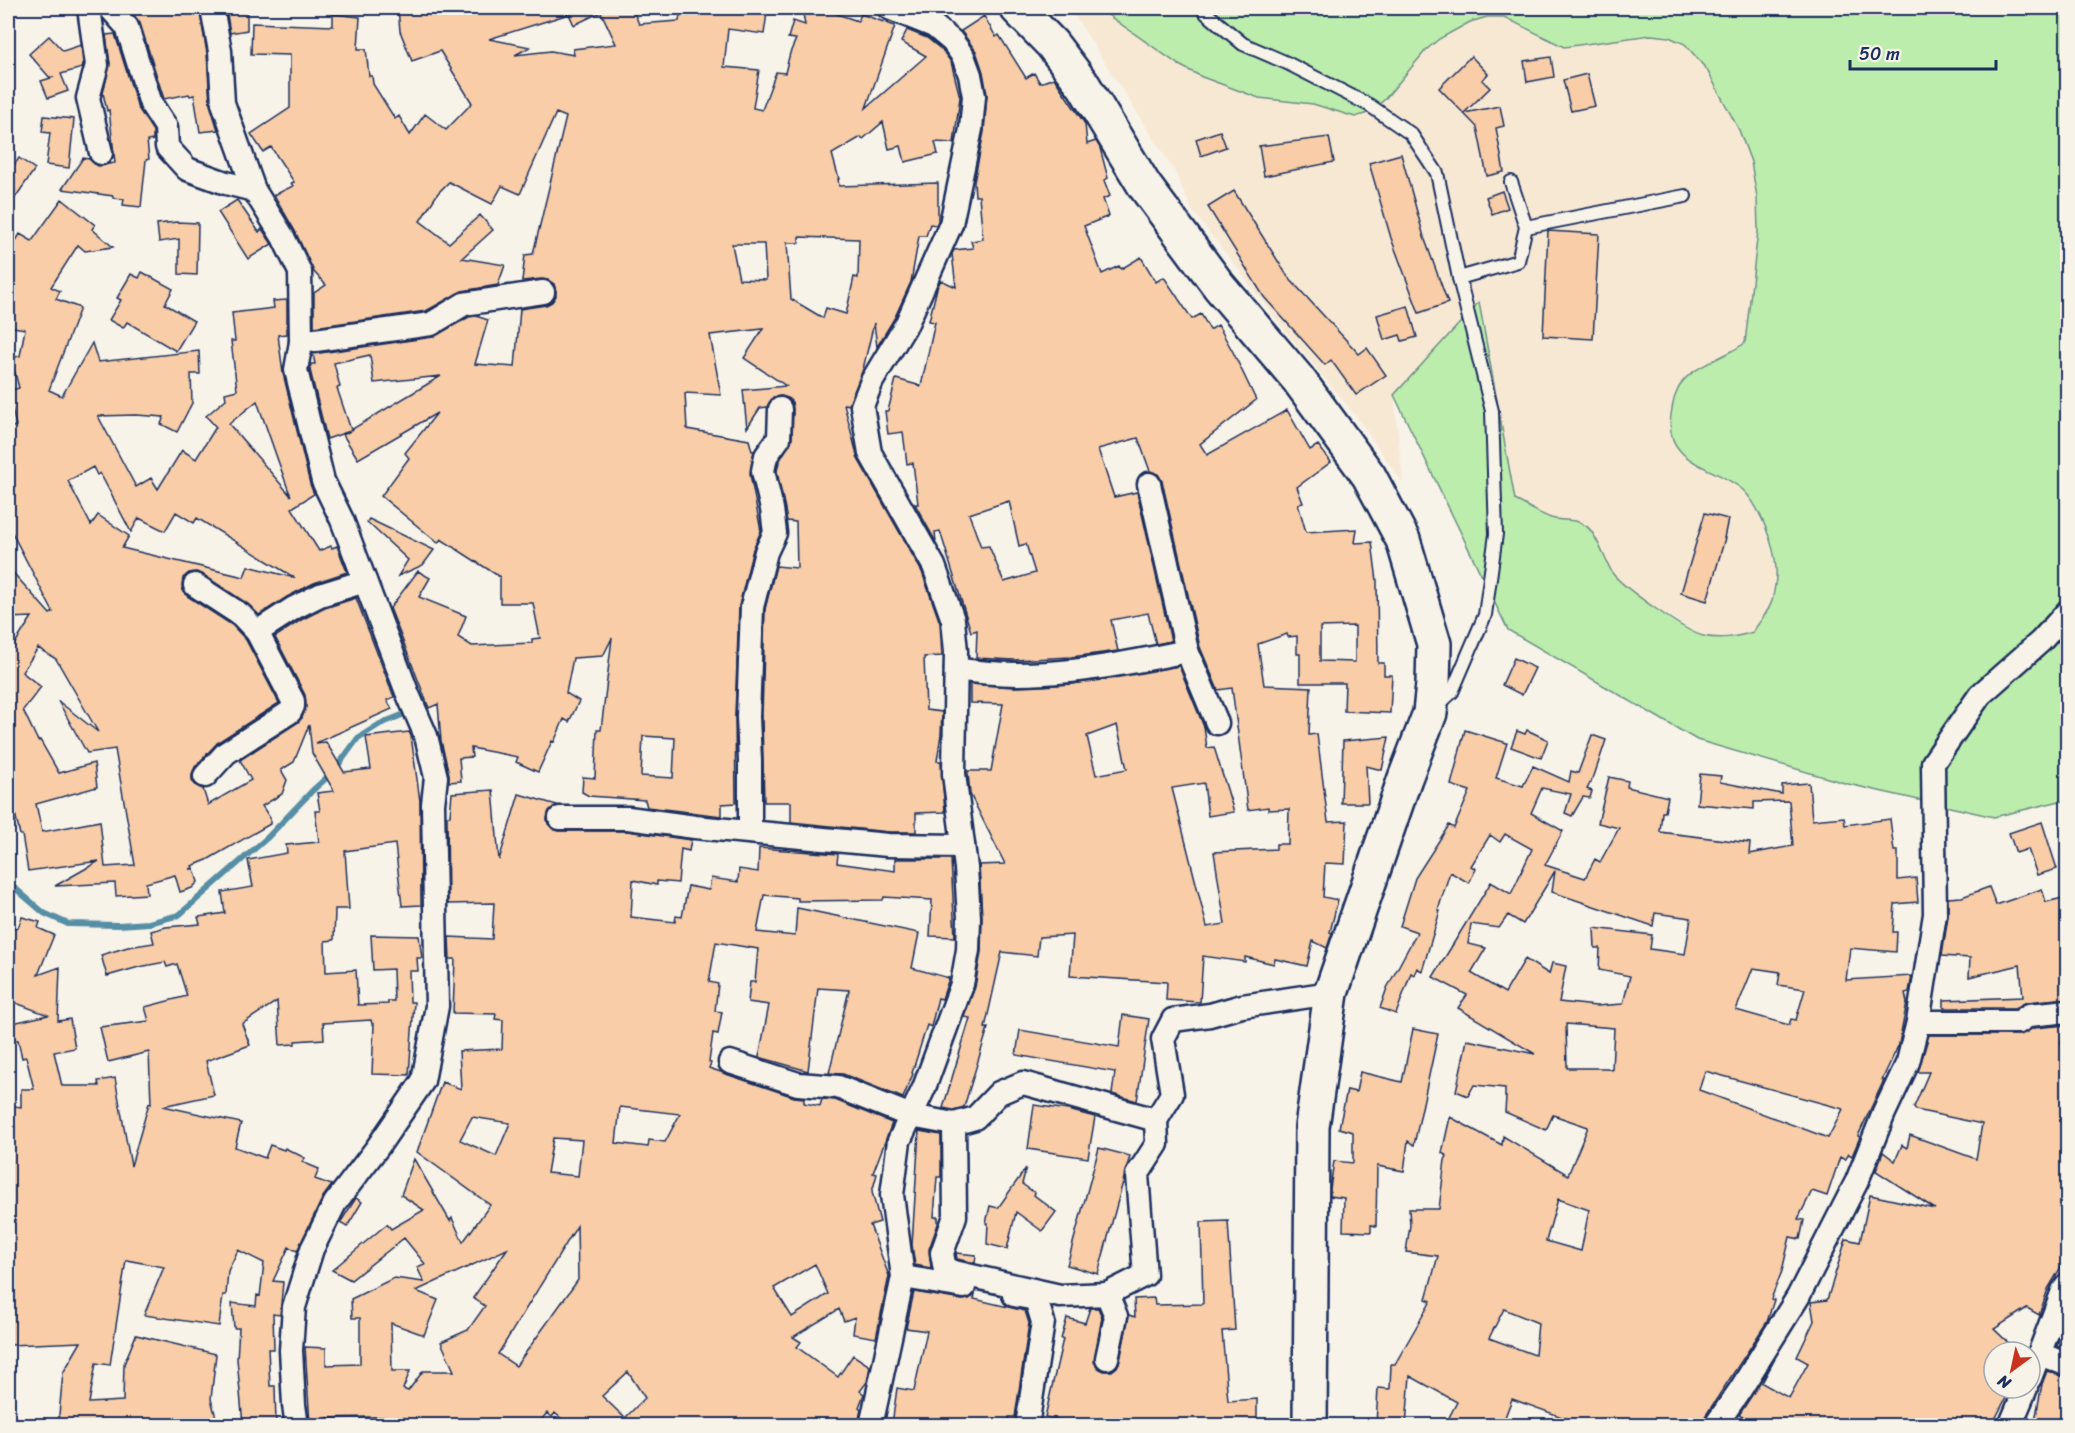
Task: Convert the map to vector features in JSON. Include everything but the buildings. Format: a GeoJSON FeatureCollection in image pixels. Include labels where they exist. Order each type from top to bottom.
{"type":"FeatureCollection","features":[{"type":"Feature","properties":{"kind":"highway"},"geometry":{"type":"LineString","coordinates":[[1017,8],[1052,44],[1084,86],[1143,185],[1219,286],[1298,379],[1369,476],[1403,540],[1434,644],[1430,713],[1405,778],[1331,993],[1312,1127],[1310,1425]]}},
{"type":"Feature","properties":{"kind":"street"},"geometry":{"type":"LineString","coordinates":[[89,8],[97,65],[88,98],[101,153]]}},
{"type":"Feature","properties":{"kind":"street"},"geometry":{"type":"LineString","coordinates":[[111,8],[127,27],[151,104],[166,126],[167,147],[187,169],[226,183],[255,189]]}},
{"type":"Feature","properties":{"kind":"street"},"geometry":{"type":"LineString","coordinates":[[213,8],[220,51],[223,103],[255,189],[300,272],[301,342],[296,370],[323,481],[342,520],[426,736],[436,777],[434,804],[437,1006],[423,1081],[377,1148],[335,1203],[312,1249],[294,1307],[293,1318],[291,1350],[297,1425]]}},
{"type":"Feature","properties":{"kind":"street"},"geometry":{"type":"LineString","coordinates":[[871,1425],[903,1277],[892,1195],[899,1141],[924,1088],[962,984],[968,950],[969,918],[966,868],[954,774],[956,669],[953,620],[934,566],[870,453],[862,406],[872,381],[907,323],[951,224],[971,129],[974,96],[963,56],[952,42],[934,26],[889,8]]}},
{"type":"Feature","properties":{"kind":"street"},"geometry":{"type":"LineString","coordinates":[[301,342],[431,324],[464,304],[543,292]]}},
{"type":"Feature","properties":{"kind":"street"},"geometry":{"type":"LineString","coordinates":[[750,832],[748,717],[752,607],[766,552],[775,533],[763,471],[766,456],[779,438],[780,409]]}},
{"type":"Feature","properties":{"kind":"street"},"geometry":{"type":"LineString","coordinates":[[1149,484],[1187,651],[1216,723]]}},
{"type":"Feature","properties":{"kind":"street"},"geometry":{"type":"LineString","coordinates":[[257,632],[320,594],[365,581]]}},
{"type":"Feature","properties":{"kind":"street"},"geometry":{"type":"LineString","coordinates":[[195,585],[241,615],[257,632],[293,706],[290,712],[226,753],[205,776]]}},
{"type":"Feature","properties":{"kind":"street"},"geometry":{"type":"LineString","coordinates":[[1715,1425],[1740,1390],[1798,1297],[1857,1181],[1884,1113],[1908,1062],[1918,1022],[1935,914],[1932,762],[1980,695],[2041,641],[2067,611]]}},
{"type":"Feature","properties":{"kind":"street"},"geometry":{"type":"LineString","coordinates":[[956,669],[986,674],[1041,673],[1110,667],[1187,651]]}},
{"type":"Feature","properties":{"kind":"street"},"geometry":{"type":"LineString","coordinates":[[560,818],[628,818],[888,845],[963,846]]}},
{"type":"Feature","properties":{"kind":"street"},"geometry":{"type":"LineString","coordinates":[[954,1124],[955,1216],[942,1253],[945,1270],[1060,1296],[1107,1294],[1145,1275],[1137,1174],[1157,1144],[1156,1120],[1172,1094],[1163,1039],[1173,1020],[1210,1015],[1242,1006],[1331,993]]}},
{"type":"Feature","properties":{"kind":"street"},"geometry":{"type":"LineString","coordinates":[[1918,1022],[1980,1024],[2019,1022],[2029,1016],[2067,1011]]}},
{"type":"Feature","properties":{"kind":"street"},"geometry":{"type":"LineString","coordinates":[[730,1062],[798,1084],[838,1087],[911,1116],[954,1124],[975,1118],[999,1093],[1023,1083],[1156,1120]]}},
{"type":"Feature","properties":{"kind":"street"},"geometry":{"type":"LineString","coordinates":[[903,1277],[1036,1299],[1043,1322],[1027,1425]]}},
{"type":"Feature","properties":{"kind":"street"},"geometry":{"type":"LineString","coordinates":[[2042,1349],[2067,1284]]}},
{"type":"Feature","properties":{"kind":"street"},"geometry":{"type":"LineString","coordinates":[[1107,1294],[1116,1316],[1107,1358]]}},
{"type":"Feature","properties":{"kind":"street"},"geometry":{"type":"LineString","coordinates":[[2042,1355],[2067,1365]]}},
{"type":"Feature","properties":{"kind":"street"},"geometry":{"type":"LineString","coordinates":[[2010,1425],[2021,1400]]}},
{"type":"Feature","properties":{"kind":"lane"},"geometry":{"type":"LineString","coordinates":[[1203,8],[1243,45],[1287,63],[1369,105],[1411,134],[1437,173],[1459,278],[1492,411],[1496,534],[1485,615],[1452,692],[1430,713]]}},
{"type":"Feature","properties":{"kind":"lane"},"geometry":{"type":"LineString","coordinates":[[1459,278],[1518,261],[1526,227],[1511,182]]}},
{"type":"Feature","properties":{"kind":"lane"},"geometry":{"type":"LineString","coordinates":[[1526,227],[1685,196]]}},
{"type":"Feature","properties":{"kind":"shaded area"},"geometry":{"type":"Polygon","coordinates":[[[1070,8],[1098,8],[1259,98],[1313,104],[1355,117],[1371,112],[1385,99],[1426,50],[1439,39],[1470,22],[1487,17],[1504,17],[1548,40],[1651,35],[1669,37],[1685,44],[1707,70],[1739,130],[1751,162],[1757,197],[1758,231],[1745,344],[1731,354],[1699,369],[1700,466],[1730,481],[1744,491],[1754,504],[1768,536],[1776,570],[1771,603],[1753,632],[1735,637],[1718,638],[1700,635],[1625,587],[1613,574],[1588,527],[1571,519],[1553,519],[1514,499],[1479,303],[1394,395],[1403,483],[1356,416],[1290,337],[1192,210],[1175,172],[1070,8]]]}},
{"type":"Feature","properties":{"kind":"green space"},"geometry":{"type":"Polygon","coordinates":[[[1098,8],[2067,8],[2067,802],[2060,801],[1994,817],[1848,784],[1697,740],[1508,630],[1394,395],[1479,302],[1515,500],[1551,518],[1573,521],[1586,526],[1590,529],[1613,574],[1619,581],[1656,609],[1695,633],[1722,638],[1753,632],[1772,601],[1776,577],[1775,560],[1766,527],[1755,506],[1743,490],[1732,482],[1683,454],[1675,444],[1671,431],[1674,401],[1683,381],[1696,370],[1745,343],[1758,231],[1757,197],[1751,162],[1739,130],[1707,70],[1685,44],[1669,37],[1651,35],[1564,47],[1504,17],[1487,17],[1470,22],[1439,39],[1426,50],[1385,99],[1371,112],[1355,117],[1313,104],[1259,98],[1202,77],[1179,65],[1098,8]]]}},
{"type":"Feature","properties":{"kind":"waterway"},"geometry":{"type":"LineString","coordinates":[[8,888],[16,889],[44,913],[68,924],[149,923],[179,915],[268,837],[334,771],[358,738],[380,724],[402,715]]}}]}
